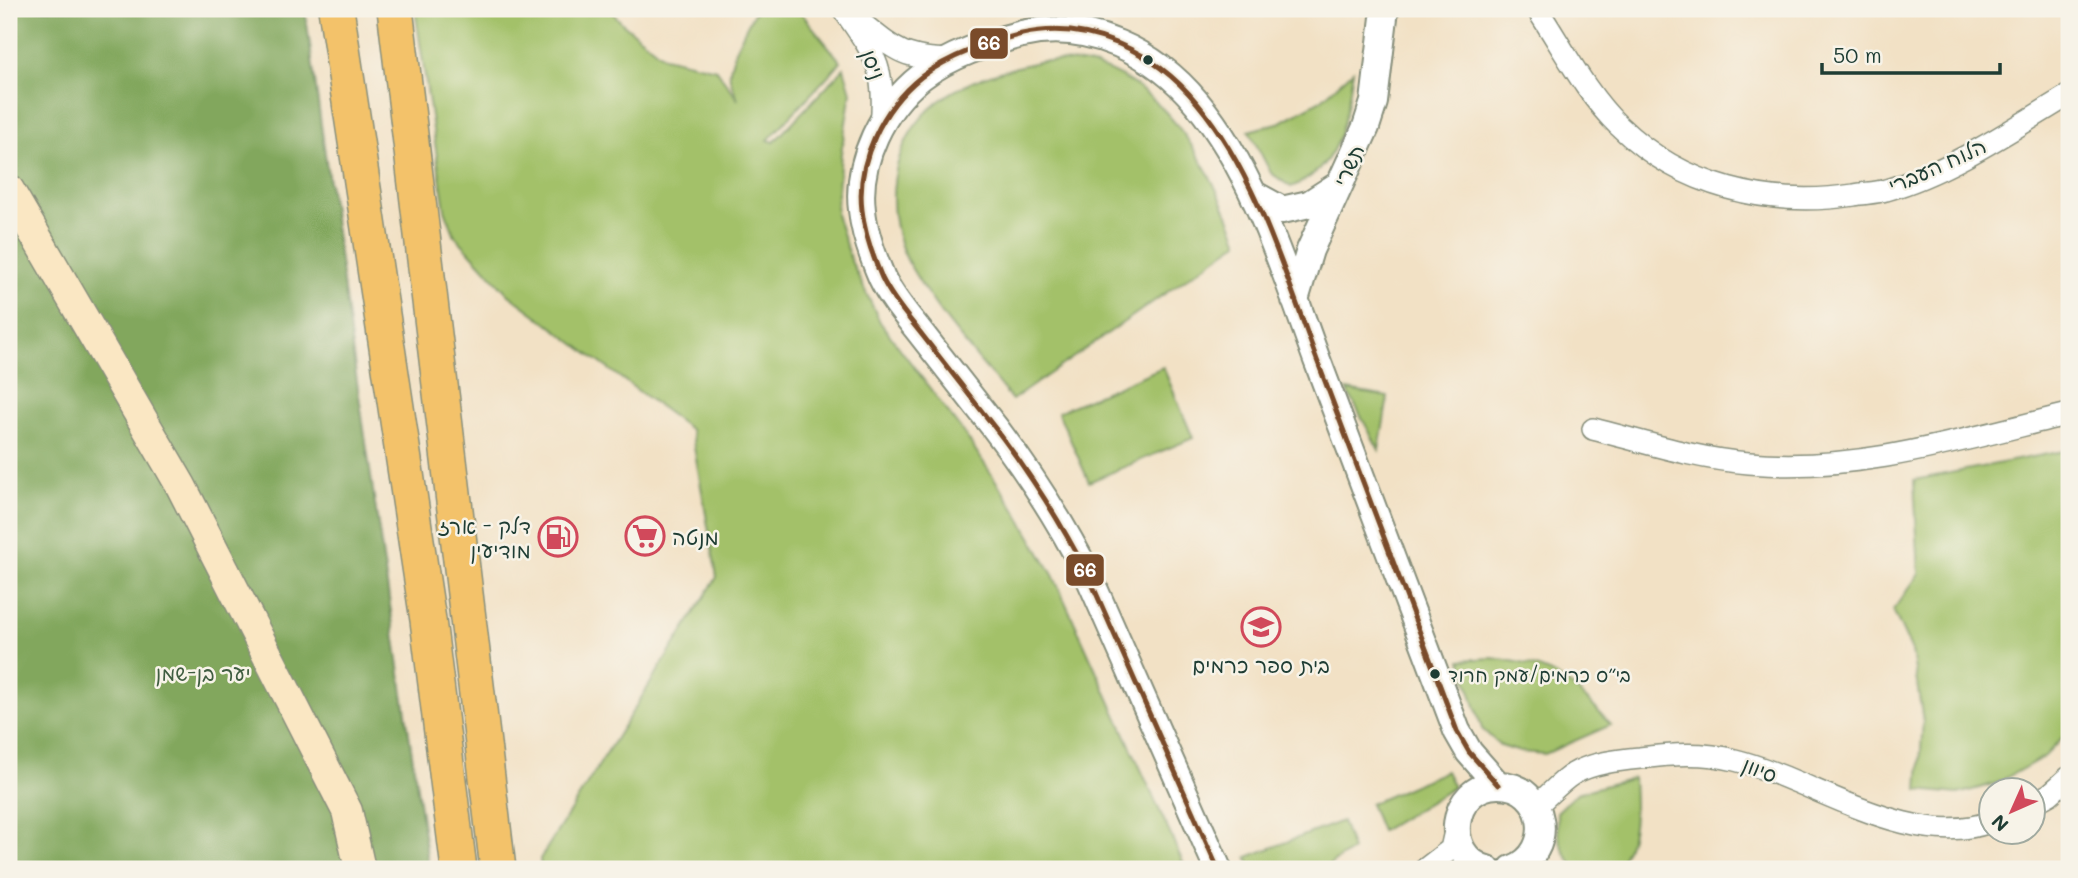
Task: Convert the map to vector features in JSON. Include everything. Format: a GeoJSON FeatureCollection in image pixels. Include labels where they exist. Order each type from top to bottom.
{"type":"FeatureCollection","features":[{"type":"Feature","properties":{"kind":"highway"},"geometry":{"type":"LineString","coordinates":[[336,9],[428,620],[459,869]]}},
{"type":"Feature","properties":{"kind":"highway"},"geometry":{"type":"LineString","coordinates":[[395,9],[498,869]]}},
{"type":"Feature","properties":{"kind":"main road"},"geometry":{"type":"LineString","coordinates":[[9,190],[181,486],[347,811],[360,869]]}},
{"type":"Feature","properties":{"kind":"street","name":"ניסן"},"geometry":{"type":"LineString","coordinates":[[843,9],[887,44],[905,54],[923,60],[951,60]]}},
{"type":"Feature","properties":{"kind":"street","name":"ניסן"},"geometry":{"type":"LineString","coordinates":[[843,9],[872,52],[880,72],[884,96],[881,125]]}},
{"type":"Feature","properties":{"kind":"street","name":"הלוח העברי"},"geometry":{"type":"LineString","coordinates":[[1537,9],[1593,95],[1619,125],[1650,152],[1690,175],[1725,188],[1783,199],[1832,198],[1885,190],[1977,149],[2069,95]]}},
{"type":"Feature","properties":{"kind":"street","name":"תשרי"},"geometry":{"type":"LineString","coordinates":[[1295,300],[1310,250],[1366,127],[1374,102],[1383,14]]}},
{"type":"Feature","properties":{"kind":"street"},"geometry":{"type":"LineString","coordinates":[[1218,869],[1071,542],[1019,462],[910,320],[884,281],[870,246],[861,208],[865,163],[881,125],[895,102],[921,77],[986,43],[1039,30],[1069,30],[1105,37],[1140,53],[1168,74],[1196,102],[1227,145],[1253,194],[1295,300],[1457,731],[1469,752],[1498,785]]}},
{"type":"Feature","properties":{"kind":"street"},"geometry":{"type":"LineString","coordinates":[[1253,194],[1282,211],[1309,204],[1340,184]]}},
{"type":"Feature","properties":{"kind":"street"},"geometry":{"type":"LineString","coordinates":[[1593,429],[1703,457],[1750,464],[1805,465],[1861,460],[1911,451],[2069,414]]}},
{"type":"Feature","properties":{"kind":"street","name":"סיוון"},"geometry":{"type":"LineString","coordinates":[[1536,806],[1573,774],[1612,761],[1706,754],[1738,760],[1902,822],[1942,828],[1976,826]]}},
{"type":"Feature","properties":{"kind":"street"},"geometry":{"type":"LineString","coordinates":[[2046,796],[2069,777]]}},
{"type":"Feature","properties":{"kind":"street"},"geometry":{"type":"LineString","coordinates":[[1424,869],[1451,849],[1457,816],[1463,803],[1483,787],[1498,785],[1513,787],[1527,794],[1541,817],[1542,831],[1537,858],[1513,869]]}},
{"type":"Feature","properties":{"kind":"street"},"geometry":{"type":"LineString","coordinates":[[1455,831],[1459,846],[1468,858],[1487,869]]}},
{"type":"Feature","properties":{"kind":"green space","name":"יער בן-שמן"},"geometry":{"type":"Polygon","coordinates":[[[9,9],[305,9],[429,869],[9,869],[9,9]]]}},
{"type":"Feature","properties":{"kind":"green space"},"geometry":{"type":"Polygon","coordinates":[[[415,9],[609,9],[664,57],[716,69],[738,100],[730,72],[739,43],[753,15],[757,9],[798,9],[841,62],[768,140],[774,142],[844,68],[851,92],[841,153],[836,214],[851,261],[880,322],[968,439],[1014,508],[1053,575],[1186,869],[541,869],[540,859],[717,577],[691,430],[509,295],[455,236],[445,210],[415,9]]]}},
{"type":"Feature","properties":{"kind":"green space"},"geometry":{"type":"Polygon","coordinates":[[[1042,61],[1076,62],[1096,66],[1123,78],[1147,94],[1168,114],[1202,163],[1239,242],[1012,400],[947,320],[912,269],[902,248],[896,225],[894,179],[909,136],[922,117],[939,101],[976,80],[1042,61]]]}},
{"type":"Feature","properties":{"kind":"green space"},"geometry":{"type":"Polygon","coordinates":[[[1353,71],[1343,123],[1331,154],[1308,178],[1291,187],[1271,173],[1249,131],[1281,122],[1321,100],[1353,71]]]}},
{"type":"Feature","properties":{"kind":"green space"},"geometry":{"type":"Polygon","coordinates":[[[1163,367],[1193,438],[1089,482],[1058,412],[1163,367]]]}},
{"type":"Feature","properties":{"kind":"green space"},"geometry":{"type":"Polygon","coordinates":[[[1347,390],[1388,397],[1379,450],[1347,390]]]}},
{"type":"Feature","properties":{"kind":"green space"},"geometry":{"type":"Polygon","coordinates":[[[2069,450],[2069,731],[2045,756],[2009,776],[1976,776],[1976,789],[1958,794],[1918,790],[1923,721],[1912,651],[1893,610],[1919,574],[1914,480],[2069,450]]]}},
{"type":"Feature","properties":{"kind":"green space"},"geometry":{"type":"Polygon","coordinates":[[[1492,658],[1531,665],[1559,678],[1572,686],[1611,725],[1545,754],[1520,752],[1501,746],[1482,729],[1461,660],[1492,658]]]}},
{"type":"Feature","properties":{"kind":"green space"},"geometry":{"type":"Polygon","coordinates":[[[1446,771],[1454,787],[1381,831],[1370,804],[1446,771]]]}},
{"type":"Feature","properties":{"kind":"green space"},"geometry":{"type":"Polygon","coordinates":[[[1633,778],[1633,825],[1623,858],[1616,869],[1576,869],[1560,843],[1557,812],[1577,793],[1633,778]]]}},
{"type":"Feature","properties":{"kind":"green space"},"geometry":{"type":"Polygon","coordinates":[[[1342,821],[1352,850],[1323,869],[1252,869],[1247,857],[1342,821]]]}},
{"type":"Feature","properties":{"kind":"transit line","name":"66"},"geometry":{"type":"LineString","coordinates":[[1218,869],[1077,554],[1038,488],[891,293],[882,278],[867,236],[862,210],[863,173],[868,154],[884,119],[907,89],[932,69],[956,56],[996,41],[1022,34],[1071,31],[1118,44],[1141,55],[1180,85],[1218,130],[1252,192],[1281,260],[1457,731],[1469,752],[1498,785]]}},
{"type":"Feature","properties":{"kind":"place","name":"מנטה"},"geometry":{"type":"Point","coordinates":[645,536]}},
{"type":"Feature","properties":{"kind":"place","name":"דלק - ארז מודיעין"},"geometry":{"type":"Point","coordinates":[558,537]}},
{"type":"Feature","properties":{"kind":"place","name":"בית ספר כרמים"},"geometry":{"type":"Point","coordinates":[1261,627]}},
{"type":"Feature","properties":{"kind":"place","name":"בי״ס כרמים/עמק חרוד"},"geometry":{"type":"Point","coordinates":[1435,674]}}]}
